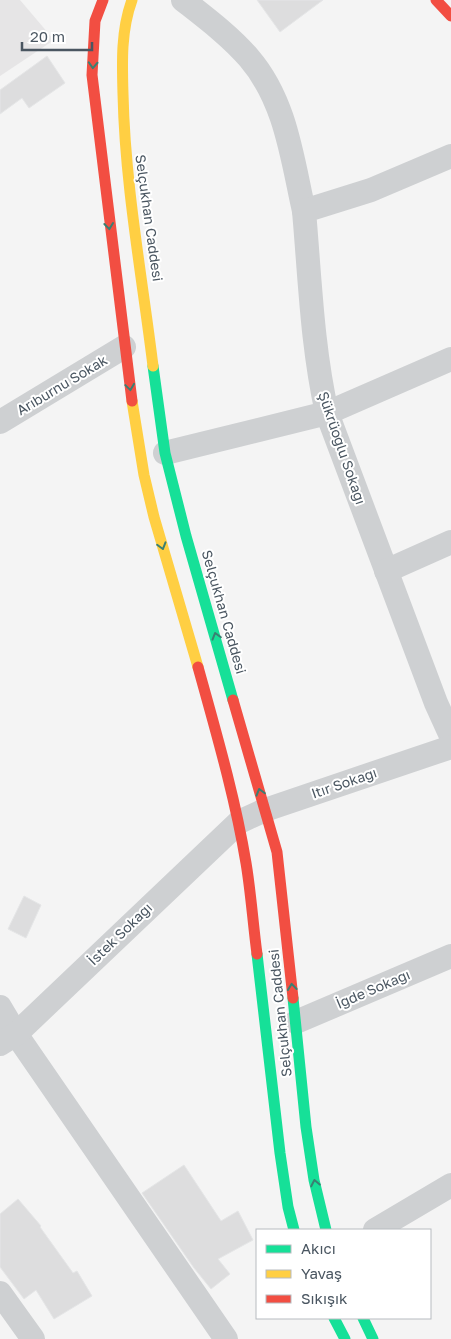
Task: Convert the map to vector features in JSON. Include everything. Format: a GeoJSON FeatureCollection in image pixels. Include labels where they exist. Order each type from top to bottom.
{"type":"FeatureCollection","features":[{"type":"Feature","properties":{"kind":"street","name":"Selçukhan Caddesi"},"geometry":{"type":"LineString","coordinates":[[103,0],[95,21],[92,75],[124,347],[144,475],[238,822],[246,864],[288,1208],[294,1229]]}},
{"type":"Feature","properties":{"kind":"street","name":"Selçukhan Caddesi"},"geometry":{"type":"LineString","coordinates":[[132,0],[128,11],[122,53],[124,142],[165,453],[186,536],[277,852],[306,1127],[314,1180],[326,1229]]}},
{"type":"Feature","properties":{"kind":"street","name":"Şükrüoğlu Sokağı"},"geometry":{"type":"LineString","coordinates":[[183,0],[238,46],[260,72],[270,88],[284,122],[304,211],[313,326],[320,379],[327,413],[436,703],[451,736]]}},
{"type":"Feature","properties":{"kind":"street"},"geometry":{"type":"LineString","coordinates":[[436,0],[451,16]]}},
{"type":"Feature","properties":{"kind":"street"},"geometry":{"type":"LineString","coordinates":[[304,211],[372,190],[451,156]]}},
{"type":"Feature","properties":{"kind":"street","name":"Arıburnu Sokak"},"geometry":{"type":"LineString","coordinates":[[0,422],[124,347]]}},
{"type":"Feature","properties":{"kind":"street"},"geometry":{"type":"LineString","coordinates":[[165,453],[327,413],[451,359]]}},
{"type":"Feature","properties":{"kind":"street"},"geometry":{"type":"LineString","coordinates":[[386,571],[451,542]]}},
{"type":"Feature","properties":{"kind":"street","name":"Itır Sokağı"},"geometry":{"type":"LineString","coordinates":[[238,822],[265,810],[451,747]]}},
{"type":"Feature","properties":{"kind":"street","name":"İstek Sokağı"},"geometry":{"type":"LineString","coordinates":[[8,1039],[238,822]]}},
{"type":"Feature","properties":{"kind":"street","name":"İğde Sokağı"},"geometry":{"type":"LineString","coordinates":[[296,1022],[451,956]]}},
{"type":"Feature","properties":{"kind":"street"},"geometry":{"type":"LineString","coordinates":[[0,1007],[8,1039],[226,1339]]}},
{"type":"Feature","properties":{"kind":"street"},"geometry":{"type":"LineString","coordinates":[[377,1229],[451,1185]]}},
{"type":"Feature","properties":{"kind":"street"},"geometry":{"type":"LineString","coordinates":[[0,1293],[32,1339]]}},
{"type":"Feature","properties":{"kind":"street"},"geometry":{"type":"LineString","coordinates":[[335,1319],[345,1339]]}},
{"type":"Feature","properties":{"kind":"street"},"geometry":{"type":"LineString","coordinates":[[363,1319],[373,1339]]}},
{"type":"Feature","properties":{"kind":"shaded area"},"geometry":{"type":"Polygon","coordinates":[[[0,0],[20,0],[54,40],[0,76],[0,0]]]}},
{"type":"Feature","properties":{"kind":"building"},"geometry":{"type":"Polygon","coordinates":[[[257,0],[323,0],[280,32],[257,0]]]}},
{"type":"Feature","properties":{"kind":"building"},"geometry":{"type":"Polygon","coordinates":[[[47,56],[65,83],[29,108],[22,98],[0,114],[0,90],[47,56]]]}},
{"type":"Feature","properties":{"kind":"building"},"geometry":{"type":"Polygon","coordinates":[[[24,896],[41,905],[26,938],[8,929],[24,896]]]}},
{"type":"Feature","properties":{"kind":"building"},"geometry":{"type":"Polygon","coordinates":[[[184,1165],[221,1221],[238,1211],[253,1240],[218,1259],[230,1274],[211,1289],[194,1268],[142,1193],[184,1165]]]}},
{"type":"Feature","properties":{"kind":"building"},"geometry":{"type":"Polygon","coordinates":[[[18,1199],[41,1226],[73,1273],[77,1271],[92,1296],[54,1319],[36,1290],[24,1299],[0,1267],[0,1214],[18,1199]]]}},
{"type":"Feature","properties":{"kind":"traffic: fast"},"geometry":{"type":"LineString","coordinates":[[153,366],[165,453],[186,536],[233,700]]}},
{"type":"Feature","properties":{"kind":"traffic: fast"},"geometry":{"type":"LineString","coordinates":[[257,954],[280,1153],[288,1207],[294,1229]]}},
{"type":"Feature","properties":{"kind":"traffic: fast"},"geometry":{"type":"LineString","coordinates":[[293,998],[306,1127],[314,1180],[326,1229]]}},
{"type":"Feature","properties":{"kind":"traffic: fast"},"geometry":{"type":"LineString","coordinates":[[335,1319],[345,1339]]}},
{"type":"Feature","properties":{"kind":"traffic: fast"},"geometry":{"type":"LineString","coordinates":[[363,1319],[373,1339]]}},
{"type":"Feature","properties":{"kind":"traffic: slow"},"geometry":{"type":"LineString","coordinates":[[132,0],[128,11],[123,46],[124,128],[130,196],[153,366]]}},
{"type":"Feature","properties":{"kind":"traffic: slow"},"geometry":{"type":"LineString","coordinates":[[132,401],[144,475],[154,517],[198,667]]}},
{"type":"Feature","properties":{"kind":"traffic: jam"},"geometry":{"type":"LineString","coordinates":[[103,0],[95,21],[92,75],[132,401]]}},
{"type":"Feature","properties":{"kind":"traffic: jam"},"geometry":{"type":"LineString","coordinates":[[436,0],[451,16]]}},
{"type":"Feature","properties":{"kind":"traffic: jam"},"geometry":{"type":"LineString","coordinates":[[198,667],[225,765],[242,838],[257,954]]}},
{"type":"Feature","properties":{"kind":"traffic: jam"},"geometry":{"type":"LineString","coordinates":[[233,700],[277,852],[293,998]]}}]}
